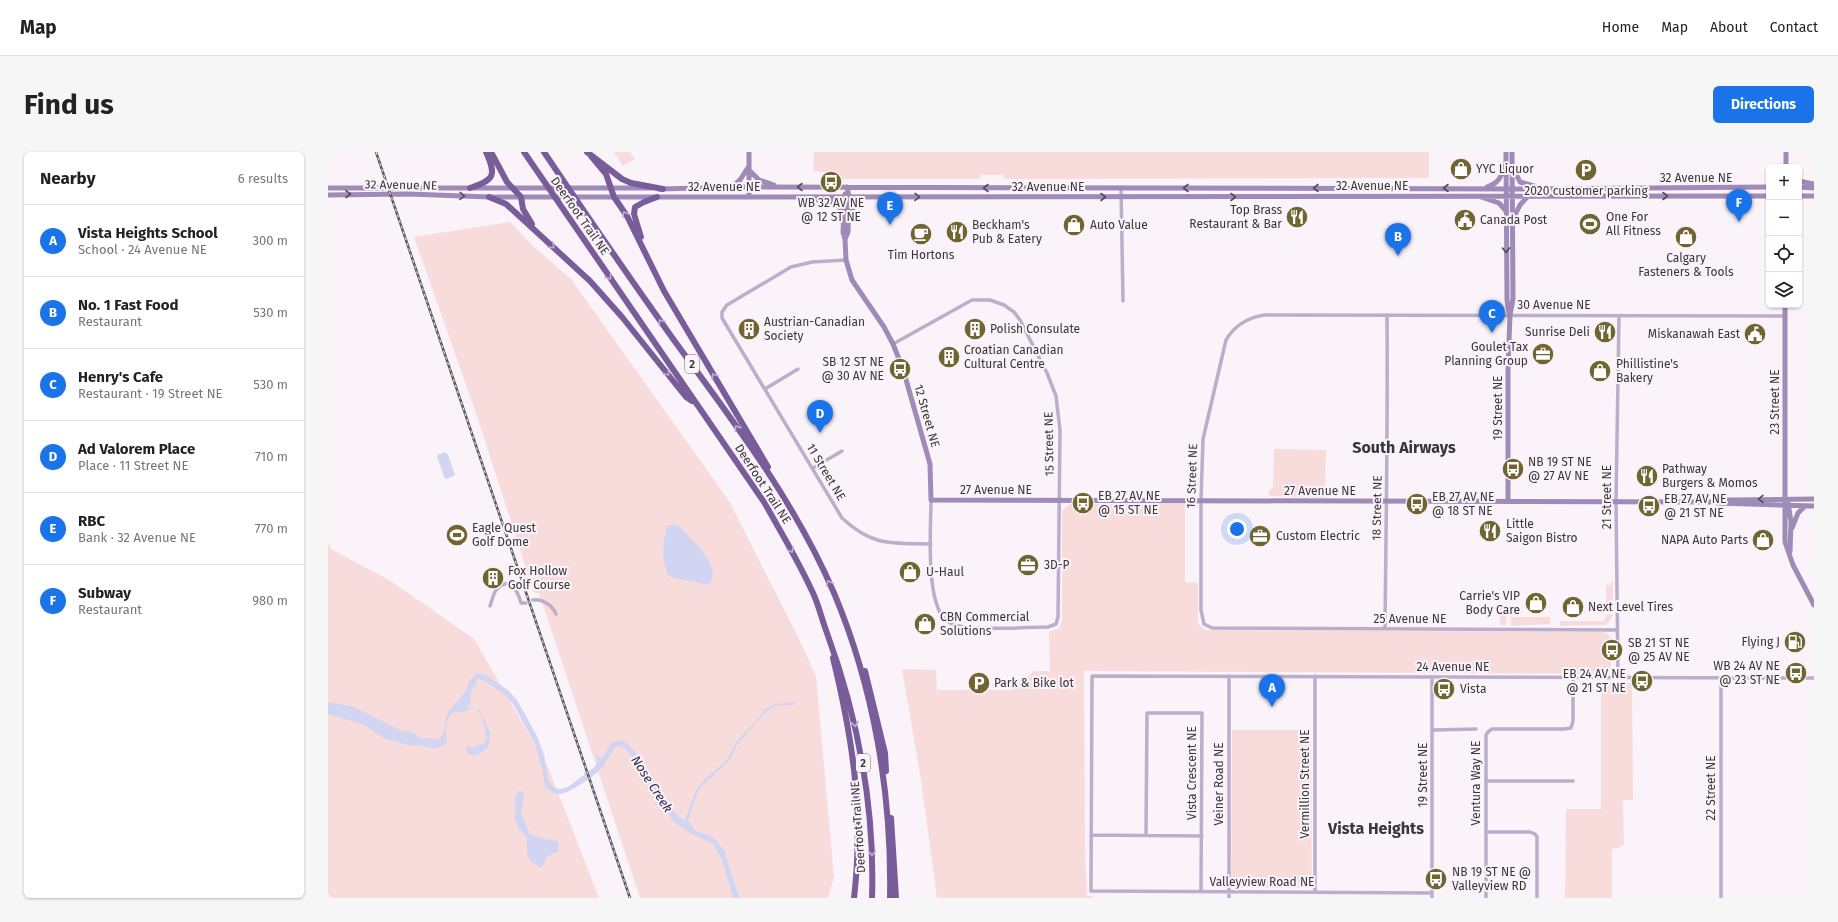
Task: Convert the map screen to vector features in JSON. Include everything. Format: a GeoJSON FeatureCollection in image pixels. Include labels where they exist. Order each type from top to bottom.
{"type":"FeatureCollection","features":[{"type":"Feature","properties":{"kind":"highway"},"geometry":{"type":"LineString","coordinates":[[470,188],[488,181],[493,174],[492,164],[486,152]]}},
{"type":"Feature","properties":{"kind":"highway"},"geometry":{"type":"LineString","coordinates":[[491,152],[512,187],[521,197],[523,209],[540,234]]}},
{"type":"Feature","properties":{"kind":"highway","name":"Deerfoot Trail NE"},"geometry":{"type":"LineString","coordinates":[[524,152],[764,502],[792,552],[813,594],[841,670],[854,719],[865,772],[871,838],[872,898]]}},
{"type":"Feature","properties":{"kind":"highway","name":"Deerfoot Trail NE"},"geometry":{"type":"LineString","coordinates":[[544,152],[643,296],[745,439],[797,519],[834,593],[858,661],[871,712],[883,772],[890,856],[890,898]]}},
{"type":"Feature","properties":{"kind":"highway"},"geometry":{"type":"LineString","coordinates":[[589,154],[606,174],[614,197],[627,216],[683,324],[754,443],[797,519]]}},
{"type":"Feature","properties":{"kind":"highway"},"geometry":{"type":"LineString","coordinates":[[589,154],[622,180],[631,183],[663,188]]}},
{"type":"Feature","properties":{"kind":"highway"},"geometry":{"type":"LineString","coordinates":[[489,197],[506,204],[590,281],[622,317],[686,397],[697,406]]}},
{"type":"Feature","properties":{"kind":"highway"},"geometry":{"type":"LineString","coordinates":[[656,274],[634,214],[635,208],[638,205],[657,197]]}},
{"type":"Feature","properties":{"kind":"highway"},"geometry":{"type":"LineString","coordinates":[[827,633],[845,710],[857,793],[859,830],[858,866],[854,898]]}},
{"type":"Feature","properties":{"kind":"highway"},"geometry":{"type":"LineString","coordinates":[[850,639],[860,657],[873,701],[884,753],[892,830],[896,898]]}},
{"type":"Feature","properties":{"kind":"main road"},"geometry":{"type":"LineString","coordinates":[[749,152],[749,197]]}},
{"type":"Feature","properties":{"kind":"main road","name":"19 Street NE"},"geometry":{"type":"LineString","coordinates":[[1506,152],[1507,300],[1510,315]]}},
{"type":"Feature","properties":{"kind":"main road","name":"19 Street NE"},"geometry":{"type":"LineString","coordinates":[[1508,501],[1508,368],[1510,315],[1513,300],[1512,152]]}},
{"type":"Feature","properties":{"kind":"main road"},"geometry":{"type":"LineString","coordinates":[[1786,152],[1786,164]]}},
{"type":"Feature","properties":{"kind":"main road"},"geometry":{"type":"LineString","coordinates":[[1485,188],[1497,184],[1506,163]]}},
{"type":"Feature","properties":{"kind":"main road"},"geometry":{"type":"LineString","coordinates":[[1512,167],[1520,182],[1541,188]]}},
{"type":"Feature","properties":{"kind":"main road"},"geometry":{"type":"LineString","coordinates":[[749,168],[759,180],[781,187]]}},
{"type":"Feature","properties":{"kind":"main road"},"geometry":{"type":"LineString","coordinates":[[732,187],[740,180],[749,168]]}},
{"type":"Feature","properties":{"kind":"main road"},"geometry":{"type":"LineString","coordinates":[[1802,182],[1814,184]]}},
{"type":"Feature","properties":{"kind":"main road","name":"12 Street NE"},"geometry":{"type":"LineString","coordinates":[[846,238],[843,232],[843,215],[847,187]]}},
{"type":"Feature","properties":{"kind":"main road","name":"32 Avenue NE"},"geometry":{"type":"LineString","coordinates":[[328,188],[1766,187]]}},
{"type":"Feature","properties":{"kind":"main road"},"geometry":{"type":"LineString","coordinates":[[1802,188],[1814,188]]}},
{"type":"Feature","properties":{"kind":"main road","name":"32 Avenue NE"},"geometry":{"type":"LineString","coordinates":[[328,195],[409,194],[489,197],[1766,196]]}},
{"type":"Feature","properties":{"kind":"main road","name":"12 Street NE"},"geometry":{"type":"LineString","coordinates":[[846,196],[849,218],[846,238],[846,260],[852,280],[893,344],[903,369],[927,449],[930,464],[931,500]]}},
{"type":"Feature","properties":{"kind":"main road"},"geometry":{"type":"LineString","coordinates":[[1478,196],[1499,203],[1506,211]]}},
{"type":"Feature","properties":{"kind":"main road"},"geometry":{"type":"LineString","coordinates":[[1513,221],[1520,205],[1528,196]]}},
{"type":"Feature","properties":{"kind":"main road"},"geometry":{"type":"LineString","coordinates":[[1758,196],[1766,199]]}},
{"type":"Feature","properties":{"kind":"main road"},"geometry":{"type":"LineString","coordinates":[[1802,196],[1814,196]]}},
{"type":"Feature","properties":{"kind":"main road"},"geometry":{"type":"LineString","coordinates":[[802,197],[833,202],[840,207],[843,215]]}},
{"type":"Feature","properties":{"kind":"main road"},"geometry":{"type":"LineString","coordinates":[[849,218],[855,202],[864,197]]}},
{"type":"Feature","properties":{"kind":"main road","name":"23 Street NE"},"geometry":{"type":"LineString","coordinates":[[1785,308],[1786,499],[1791,533],[1789,554]]}},
{"type":"Feature","properties":{"kind":"main road","name":"27 Avenue NE"},"geometry":{"type":"LineString","coordinates":[[931,500],[1059,499],[1386,502],[1708,502],[1814,499]]}},
{"type":"Feature","properties":{"kind":"main road","name":"27 Avenue NE"},"geometry":{"type":"LineString","coordinates":[[1708,502],[1727,504],[1814,506]]}},
{"type":"Feature","properties":{"kind":"main road","name":"23 Street NE"},"geometry":{"type":"LineString","coordinates":[[1787,506],[1785,542],[1800,579],[1814,605]]}},
{"type":"Feature","properties":{"kind":"main road"},"geometry":{"type":"LineString","coordinates":[[1791,533],[1798,513],[1804,506]]}},
{"type":"Feature","properties":{"kind":"street"},"geometry":{"type":"LineString","coordinates":[[1121,188],[1123,301]]}},
{"type":"Feature","properties":{"kind":"street","name":"11 Street NE"},"geometry":{"type":"LineString","coordinates":[[846,260],[812,262],[791,267],[726,305],[722,312],[722,318],[842,518],[871,539],[886,543],[931,544]]}},
{"type":"Feature","properties":{"kind":"street","name":"15 Street NE"},"geometry":{"type":"LineString","coordinates":[[893,344],[972,300],[990,300],[1004,305],[1014,312],[1026,330],[1047,373],[1056,396],[1060,430],[1058,617],[1056,624],[1048,627],[975,628],[949,623],[940,614]]}},
{"type":"Feature","properties":{"kind":"street","name":"30 Avenue NE"},"geometry":{"type":"LineString","coordinates":[[1231,332],[1242,322],[1251,317],[1264,315],[1785,316]]}},
{"type":"Feature","properties":{"kind":"street","name":"18 Street NE"},"geometry":{"type":"LineString","coordinates":[[1385,628],[1386,502],[1388,463],[1387,315]]}},
{"type":"Feature","properties":{"kind":"street","name":"21 Street NE"},"geometry":{"type":"LineString","coordinates":[[1618,678],[1616,630],[1616,501],[1619,316]]}},
{"type":"Feature","properties":{"kind":"street","name":"16 Street NE"},"geometry":{"type":"LineString","coordinates":[[1204,624],[1201,610],[1202,452],[1206,420],[1223,349],[1231,332]]}},
{"type":"Feature","properties":{"kind":"street"},"geometry":{"type":"LineString","coordinates":[[765,390],[798,369]]}},
{"type":"Feature","properties":{"kind":"street"},"geometry":{"type":"LineString","coordinates":[[813,468],[842,451]]}},
{"type":"Feature","properties":{"kind":"street","name":"12 Street NE"},"geometry":{"type":"LineString","coordinates":[[931,500],[931,580],[933,595],[940,614]]}},
{"type":"Feature","properties":{"kind":"street"},"geometry":{"type":"LineString","coordinates":[[490,606],[496,590],[504,583],[510,584],[516,589],[522,603],[526,603]]}},
{"type":"Feature","properties":{"kind":"street"},"geometry":{"type":"LineString","coordinates":[[533,600],[537,599],[554,608],[556,614]]}},
{"type":"Feature","properties":{"kind":"street","name":"25 Avenue NE"},"geometry":{"type":"LineString","coordinates":[[1204,624],[1212,628],[1616,630]]}},
{"type":"Feature","properties":{"kind":"street","name":"24 Avenue NE"},"geometry":{"type":"LineString","coordinates":[[1091,835],[1092,676],[1814,678]]}},
{"type":"Feature","properties":{"kind":"street","name":"Veiner Road NE"},"geometry":{"type":"LineString","coordinates":[[1229,898],[1230,676]]}},
{"type":"Feature","properties":{"kind":"street","name":"Vermillion Street NE"},"geometry":{"type":"LineString","coordinates":[[1315,676],[1315,892]]}},
{"type":"Feature","properties":{"kind":"street","name":"19 Street NE"},"geometry":{"type":"LineString","coordinates":[[1432,677],[1432,898]]}},
{"type":"Feature","properties":{"kind":"street","name":"Ventura Way NE"},"geometry":{"type":"LineString","coordinates":[[1486,898],[1486,735],[1492,729],[1571,728],[1573,721],[1573,677]]}},
{"type":"Feature","properties":{"kind":"street","name":"22 Street NE"},"geometry":{"type":"LineString","coordinates":[[1721,678],[1721,898]]}},
{"type":"Feature","properties":{"kind":"street","name":"Vista Crescent NE"},"geometry":{"type":"LineString","coordinates":[[1146,835],[1147,713],[1202,713],[1201,892]]}},
{"type":"Feature","properties":{"kind":"street"},"geometry":{"type":"LineString","coordinates":[[1433,730],[1476,729]]}},
{"type":"Feature","properties":{"kind":"street"},"geometry":{"type":"LineString","coordinates":[[1486,781],[1573,781]]}},
{"type":"Feature","properties":{"kind":"street"},"geometry":{"type":"LineString","coordinates":[[1486,832],[1530,832],[1535,834],[1537,837],[1537,898]]}},
{"type":"Feature","properties":{"kind":"street"},"geometry":{"type":"LineString","coordinates":[[1091,835],[1202,836]]}},
{"type":"Feature","properties":{"kind":"street","name":"Valleyview Road NE"},"geometry":{"type":"LineString","coordinates":[[1091,835],[1091,891],[1432,893]]}},
{"type":"Feature","properties":{"kind":"street"},"geometry":{"type":"LineString","coordinates":[[1135,892],[1135,897]]}},
{"type":"Feature","properties":{"kind":"shaded area"},"geometry":{"type":"Polygon","coordinates":[[[614,152],[630,152],[635,159],[623,166],[614,152]]]}},
{"type":"Feature","properties":{"kind":"shaded area"},"geometry":{"type":"Polygon","coordinates":[[[814,152],[1429,152],[1429,178],[1004,179],[1003,175],[981,175],[980,179],[824,179],[824,172],[813,171],[814,152]]]}},
{"type":"Feature","properties":{"kind":"shaded area"},"geometry":{"type":"Polygon","coordinates":[[[510,222],[532,245],[571,279],[729,501],[798,637],[816,676],[834,877],[828,898],[640,898],[539,593],[534,593],[478,419],[414,237],[510,222]]]}},
{"type":"Feature","properties":{"kind":"shaded area"},"geometry":{"type":"Polygon","coordinates":[[[1274,449],[1326,450],[1325,498],[1269,496],[1269,490],[1273,488],[1274,449]]]}},
{"type":"Feature","properties":{"kind":"shaded area"},"geometry":{"type":"Polygon","coordinates":[[[1070,504],[1185,504],[1185,582],[1198,583],[1198,621],[1200,626],[1206,630],[1603,632],[1609,635],[1613,641],[1611,645],[1611,666],[1607,671],[1601,674],[1084,671],[1085,847],[1087,896],[1093,896],[1093,898],[937,898],[921,780],[902,669],[936,670],[937,690],[1012,690],[1034,671],[1050,671],[1049,632],[1059,628],[1062,620],[1062,511],[1070,504]]]}},
{"type":"Feature","properties":{"kind":"shaded area"},"geometry":{"type":"Polygon","coordinates":[[[328,543],[331,549],[391,581],[474,639],[548,767],[599,898],[328,898],[328,543]]]}},
{"type":"Feature","properties":{"kind":"shaded area"},"geometry":{"type":"Polygon","coordinates":[[[1613,581],[1613,610],[1606,611],[1606,585],[1611,585],[1611,582],[1613,581]]]}},
{"type":"Feature","properties":{"kind":"shaded area"},"geometry":{"type":"Polygon","coordinates":[[[1503,605],[1506,608],[1506,625],[1500,624],[1500,606],[1503,605]]]}},
{"type":"Feature","properties":{"kind":"shaded area"},"geometry":{"type":"Polygon","coordinates":[[[1613,614],[1610,621],[1605,625],[1560,626],[1560,621],[1604,621],[1606,615],[1613,614]]]}},
{"type":"Feature","properties":{"kind":"shaded area"},"geometry":{"type":"Polygon","coordinates":[[[1511,617],[1550,617],[1550,624],[1511,626],[1511,617]]]}},
{"type":"Feature","properties":{"kind":"shaded area"},"geometry":{"type":"Polygon","coordinates":[[[1601,683],[1632,683],[1633,800],[1623,800],[1624,845],[1619,848],[1612,849],[1612,898],[1565,898],[1566,809],[1601,809],[1601,683]]]}},
{"type":"Feature","properties":{"kind":"shaded area"},"geometry":{"type":"Polygon","coordinates":[[[1232,730],[1311,730],[1312,884],[1307,888],[1231,888],[1232,730]]]}},
{"type":"Feature","properties":{"kind":"water"},"geometry":{"type":"Polygon","coordinates":[[[445,452],[448,455],[455,475],[447,479],[444,477],[437,456],[445,452]]]}},
{"type":"Feature","properties":{"kind":"water"},"geometry":{"type":"Polygon","coordinates":[[[675,524],[680,527],[698,546],[710,562],[713,578],[709,585],[671,577],[667,574],[663,557],[664,541],[667,526],[675,524]]]}},
{"type":"Feature","properties":{"kind":"water","name":"Nose Creek"},"geometry":{"type":"Polygon","coordinates":[[[478,673],[486,675],[508,690],[517,700],[537,736],[544,755],[548,779],[553,787],[562,789],[569,786],[584,775],[584,772],[591,770],[596,766],[598,761],[595,754],[602,759],[611,743],[622,740],[639,758],[672,808],[685,820],[696,790],[704,780],[727,760],[736,742],[759,718],[764,710],[775,704],[795,702],[793,705],[778,705],[768,710],[747,733],[737,745],[730,760],[698,791],[688,821],[696,831],[712,836],[724,850],[739,898],[733,898],[723,862],[713,844],[688,832],[673,821],[642,770],[633,761],[633,758],[623,747],[617,746],[603,767],[589,779],[569,791],[557,794],[545,787],[542,768],[535,744],[513,704],[504,694],[485,681],[478,679],[476,681],[476,685],[472,688],[470,706],[468,704],[466,707],[475,708],[461,712],[454,712],[449,718],[446,726],[447,742],[441,747],[432,748],[419,745],[411,746],[384,738],[364,725],[328,714],[328,702],[354,707],[400,730],[414,733],[419,738],[439,739],[443,734],[449,710],[462,696],[472,678],[478,673]]]}},
{"type":"Feature","properties":{"kind":"water"},"geometry":{"type":"Polygon","coordinates":[[[477,709],[480,710],[490,733],[489,746],[479,754],[470,755],[467,753],[466,745],[475,748],[477,745],[483,744],[487,739],[482,716],[477,709]]]}},
{"type":"Feature","properties":{"kind":"water"},"geometry":{"type":"Polygon","coordinates":[[[519,791],[523,792],[524,796],[521,814],[530,834],[540,838],[557,841],[559,845],[558,851],[547,857],[543,866],[540,867],[530,861],[527,854],[527,838],[519,829],[515,819],[515,797],[519,791]]]}},
{"type":"Feature","properties":{"kind":"railway"},"geometry":{"type":"LineString","coordinates":[[376,152],[630,898]]}},
{"type":"Feature","properties":{"kind":"place","name":"YYC Liquor"},"geometry":{"type":"Point","coordinates":[1461,169]}},
{"type":"Feature","properties":{"kind":"place","name":"2020 customer parking"},"geometry":{"type":"Point","coordinates":[1586,170]}},
{"type":"Feature","properties":{"kind":"place","name":"WB 32 AV NE @ 12 ST NE"},"geometry":{"type":"Point","coordinates":[831,182]}},
{"type":"Feature","properties":{"kind":"place","name":"Top Brass Restaurant & Bar"},"geometry":{"type":"Point","coordinates":[1297,217]}},
{"type":"Feature","properties":{"kind":"place","name":"Canada Post"},"geometry":{"type":"Point","coordinates":[1465,220]}},
{"type":"Feature","properties":{"kind":"place","name":"Subway"},"geometry":{"type":"Point","coordinates":[1739,222]}},
{"type":"Feature","properties":{"kind":"place","name":"One For All Fitness"},"geometry":{"type":"Point","coordinates":[1590,224]}},
{"type":"Feature","properties":{"kind":"place","name":"RBC"},"geometry":{"type":"Point","coordinates":[890,225]}},
{"type":"Feature","properties":{"kind":"place","name":"Auto Value"},"geometry":{"type":"Point","coordinates":[1074,225]}},
{"type":"Feature","properties":{"kind":"place","name":"Beckham's Pub & Eatery"},"geometry":{"type":"Point","coordinates":[957,232]}},
{"type":"Feature","properties":{"kind":"place","name":"Tim Hortons"},"geometry":{"type":"Point","coordinates":[921,234]}},
{"type":"Feature","properties":{"kind":"place","name":"Calgary Fasteners & Tools"},"geometry":{"type":"Point","coordinates":[1686,237]}},
{"type":"Feature","properties":{"kind":"place","name":"No. 1 Fast Food"},"geometry":{"type":"Point","coordinates":[1398,256]}},
{"type":"Feature","properties":{"kind":"place","name":"Austrian-Canadian Society"},"geometry":{"type":"Point","coordinates":[749,329]}},
{"type":"Feature","properties":{"kind":"place","name":"Polish Consulate"},"geometry":{"type":"Point","coordinates":[975,329]}},
{"type":"Feature","properties":{"kind":"place","name":"Sunrise Deli"},"geometry":{"type":"Point","coordinates":[1605,332]}},
{"type":"Feature","properties":{"kind":"place","name":"Henry's Cafe"},"geometry":{"type":"Point","coordinates":[1492,333]}},
{"type":"Feature","properties":{"kind":"place","name":"Miskanawah East"},"geometry":{"type":"Point","coordinates":[1755,334]}},
{"type":"Feature","properties":{"kind":"place","name":"Goulet Tax Planning Group"},"geometry":{"type":"Point","coordinates":[1543,354]}},
{"type":"Feature","properties":{"kind":"place","name":"Croatian Canadian Cultural Centre"},"geometry":{"type":"Point","coordinates":[949,357]}},
{"type":"Feature","properties":{"kind":"place","name":"SB 12 ST NE @ 30 AV NE"},"geometry":{"type":"Point","coordinates":[900,369]}},
{"type":"Feature","properties":{"kind":"place","name":"Phillistine's Bakery"},"geometry":{"type":"Point","coordinates":[1600,371]}},
{"type":"Feature","properties":{"kind":"place","name":"Ad Valorem Place"},"geometry":{"type":"Point","coordinates":[820,433]}},
{"type":"Feature","properties":{"kind":"place","name":"NB 19 ST NE @ 27 AV NE"},"geometry":{"type":"Point","coordinates":[1513,469]}},
{"type":"Feature","properties":{"kind":"place","name":"Pathway Burgers & Momos"},"geometry":{"type":"Point","coordinates":[1647,476]}},
{"type":"Feature","properties":{"kind":"place","name":"EB 27 AV NE @ 15 ST NE"},"geometry":{"type":"Point","coordinates":[1083,503]}},
{"type":"Feature","properties":{"kind":"place","name":"EB 27 AV NE @ 18 ST NE"},"geometry":{"type":"Point","coordinates":[1417,504]}},
{"type":"Feature","properties":{"kind":"place","name":"EB 27 AV NE @ 21 ST NE"},"geometry":{"type":"Point","coordinates":[1649,506]}},
{"type":"Feature","properties":{"kind":"place","name":"Little Saigon Bistro"},"geometry":{"type":"Point","coordinates":[1490,531]}},
{"type":"Feature","properties":{"kind":"place","name":"Eagle Quest Golf Dome"},"geometry":{"type":"Point","coordinates":[457,535]}},
{"type":"Feature","properties":{"kind":"place","name":"Custom Electric"},"geometry":{"type":"Point","coordinates":[1260,536]}},
{"type":"Feature","properties":{"kind":"place","name":"NAPA Auto Parts"},"geometry":{"type":"Point","coordinates":[1763,540]}},
{"type":"Feature","properties":{"kind":"place","name":"3D-P"},"geometry":{"type":"Point","coordinates":[1028,565]}},
{"type":"Feature","properties":{"kind":"place","name":"U-Haul"},"geometry":{"type":"Point","coordinates":[910,572]}},
{"type":"Feature","properties":{"kind":"place","name":"Fox Hollow Golf Course"},"geometry":{"type":"Point","coordinates":[493,578]}},
{"type":"Feature","properties":{"kind":"place","name":"Carrie's VIP Body Care"},"geometry":{"type":"Point","coordinates":[1536,603]}},
{"type":"Feature","properties":{"kind":"place","name":"Next Level Tires"},"geometry":{"type":"Point","coordinates":[1573,607]}},
{"type":"Feature","properties":{"kind":"place","name":"CBN Commercial Solutions"},"geometry":{"type":"Point","coordinates":[925,624]}},
{"type":"Feature","properties":{"kind":"place","name":"Flying J"},"geometry":{"type":"Point","coordinates":[1795,642]}},
{"type":"Feature","properties":{"kind":"place","name":"SB 21 ST NE @ 25 AV NE"},"geometry":{"type":"Point","coordinates":[1612,650]}},
{"type":"Feature","properties":{"kind":"place","name":"WB 24 AV NE @ 23 ST NE"},"geometry":{"type":"Point","coordinates":[1796,673]}},
{"type":"Feature","properties":{"kind":"place","name":"EB 24 AV NE @ 21 ST NE"},"geometry":{"type":"Point","coordinates":[1642,681]}},
{"type":"Feature","properties":{"kind":"place","name":"Park & Bike lot"},"geometry":{"type":"Point","coordinates":[979,683]}},
{"type":"Feature","properties":{"kind":"place","name":"Vista"},"geometry":{"type":"Point","coordinates":[1444,689]}},
{"type":"Feature","properties":{"kind":"place","name":"Vista Heights School"},"geometry":{"type":"Point","coordinates":[1272,707]}},
{"type":"Feature","properties":{"kind":"place","name":"NB 19 ST NE @ Valleyview RD"},"geometry":{"type":"Point","coordinates":[1436,879]}},
{"type":"Feature","properties":{"kind":"district","name":"South Airways"},"geometry":{"type":"Point","coordinates":[1404,447]}},
{"type":"Feature","properties":{"kind":"district","name":"Vista Heights"},"geometry":{"type":"Point","coordinates":[1376,828]}}]}
